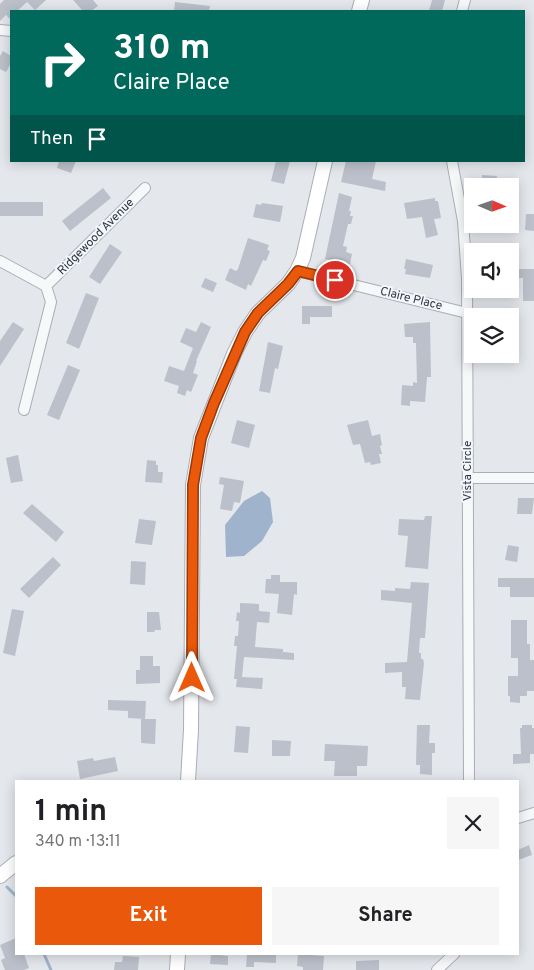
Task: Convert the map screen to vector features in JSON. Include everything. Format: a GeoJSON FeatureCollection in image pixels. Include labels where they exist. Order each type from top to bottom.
{"type":"FeatureCollection","features":[{"type":"Feature","properties":{"kind":"street"},"geometry":{"type":"LineString","coordinates":[[188,780],[190,760],[193,485],[201,438],[245,332],[258,313],[288,284],[298,271],[303,258],[325,162]]}},
{"type":"Feature","properties":{"kind":"street","name":"Vista Circle"},"geometry":{"type":"LineString","coordinates":[[452,162],[463,221],[466,253],[467,308]]}},
{"type":"Feature","properties":{"kind":"street","name":"Ridgewood Avenue"},"geometry":{"type":"LineString","coordinates":[[46,286],[145,188]]}},
{"type":"Feature","properties":{"kind":"street","name":"Ridgewood Avenue"},"geometry":{"type":"LineString","coordinates":[[0,261],[46,286],[51,302],[24,410]]}},
{"type":"Feature","properties":{"kind":"street","name":"Claire Place"},"geometry":{"type":"LineString","coordinates":[[298,271],[464,312]]}},
{"type":"Feature","properties":{"kind":"street","name":"Vista Circle"},"geometry":{"type":"LineString","coordinates":[[467,363],[469,780]]}},
{"type":"Feature","properties":{"kind":"street"},"geometry":{"type":"LineString","coordinates":[[468,478],[534,478]]}},
{"type":"Feature","properties":{"kind":"street"},"geometry":{"type":"LineString","coordinates":[[190,760],[198,780]]}},
{"type":"Feature","properties":{"kind":"street"},"geometry":{"type":"LineString","coordinates":[[519,818],[534,813]]}},
{"type":"Feature","properties":{"kind":"street"},"geometry":{"type":"LineString","coordinates":[[0,876],[15,864]]}},
{"type":"Feature","properties":{"kind":"street"},"geometry":{"type":"LineString","coordinates":[[177,970],[178,955]]}},
{"type":"Feature","properties":{"kind":"street"},"geometry":{"type":"LineString","coordinates":[[436,970],[453,955]]}},
{"type":"Feature","properties":{"kind":"water"},"geometry":{"type":"Polygon","coordinates":[[[262,491],[270,498],[273,522],[262,541],[244,556],[226,557],[225,525],[244,501],[262,491]]]}},
{"type":"Feature","properties":{"kind":"building"},"geometry":{"type":"Polygon","coordinates":[[[4,0],[46,0],[35,10],[27,2],[18,10],[10,10],[10,19],[6,15],[0,21],[0,4],[4,0]]]}},
{"type":"Feature","properties":{"kind":"building"},"geometry":{"type":"Polygon","coordinates":[[[73,0],[93,0],[98,6],[92,10],[82,10],[73,0]]]}},
{"type":"Feature","properties":{"kind":"building"},"geometry":{"type":"Polygon","coordinates":[[[432,0],[445,0],[442,10],[429,10],[432,0]]]}},
{"type":"Feature","properties":{"kind":"building"},"geometry":{"type":"Polygon","coordinates":[[[175,2],[210,6],[209,10],[174,10],[175,2]]]}},
{"type":"Feature","properties":{"kind":"building"},"geometry":{"type":"Polygon","coordinates":[[[3,51],[10,55],[10,65],[6,72],[0,69],[0,56],[3,51]]]}},
{"type":"Feature","properties":{"kind":"building"},"geometry":{"type":"Polygon","coordinates":[[[59,162],[76,162],[71,173],[57,168],[59,162]]]}},
{"type":"Feature","properties":{"kind":"building"},"geometry":{"type":"Polygon","coordinates":[[[276,162],[290,162],[284,184],[271,181],[276,162]]]}},
{"type":"Feature","properties":{"kind":"building"},"geometry":{"type":"Polygon","coordinates":[[[346,162],[376,162],[372,179],[386,182],[385,191],[341,182],[346,162]]]}},
{"type":"Feature","properties":{"kind":"building"},"geometry":{"type":"Polygon","coordinates":[[[482,175],[497,176],[497,178],[482,178],[482,175]]]}},
{"type":"Feature","properties":{"kind":"building"},"geometry":{"type":"Polygon","coordinates":[[[103,188],[111,198],[70,231],[62,221],[103,188]]]}},
{"type":"Feature","properties":{"kind":"building"},"geometry":{"type":"Polygon","coordinates":[[[339,193],[352,197],[349,211],[351,211],[350,216],[353,216],[351,224],[348,224],[343,246],[347,247],[346,252],[352,254],[350,264],[325,259],[339,193]]]}},
{"type":"Feature","properties":{"kind":"building"},"geometry":{"type":"Polygon","coordinates":[[[435,198],[435,201],[438,201],[441,218],[434,219],[438,235],[426,238],[422,217],[407,219],[404,203],[435,198]]]}},
{"type":"Feature","properties":{"kind":"building"},"geometry":{"type":"Polygon","coordinates":[[[0,202],[43,202],[43,216],[0,216],[0,202]]]}},
{"type":"Feature","properties":{"kind":"building"},"geometry":{"type":"Polygon","coordinates":[[[262,203],[283,206],[280,222],[253,217],[256,204],[261,205],[262,203]]]}},
{"type":"Feature","properties":{"kind":"building"},"geometry":{"type":"Polygon","coordinates":[[[526,214],[534,214],[534,231],[525,230],[526,214]]]}},
{"type":"Feature","properties":{"kind":"building"},"geometry":{"type":"Polygon","coordinates":[[[248,238],[269,245],[267,250],[270,251],[266,261],[263,260],[251,286],[248,284],[246,290],[225,280],[230,268],[236,271],[238,269],[248,238]]]}},
{"type":"Feature","properties":{"kind":"building"},"geometry":{"type":"Polygon","coordinates":[[[110,244],[122,252],[100,284],[89,277],[110,244]]]}},
{"type":"Feature","properties":{"kind":"building"},"geometry":{"type":"Polygon","coordinates":[[[406,259],[433,265],[430,278],[405,274],[406,259]]]}},
{"type":"Feature","properties":{"kind":"building"},"geometry":{"type":"Polygon","coordinates":[[[519,269],[534,269],[534,301],[523,301],[523,278],[519,278],[519,269]]]}},
{"type":"Feature","properties":{"kind":"building"},"geometry":{"type":"Polygon","coordinates":[[[205,278],[217,283],[213,292],[201,287],[205,278]]]}},
{"type":"Feature","properties":{"kind":"building"},"geometry":{"type":"Polygon","coordinates":[[[86,293],[99,298],[79,349],[66,343],[86,293]]]}},
{"type":"Feature","properties":{"kind":"building"},"geometry":{"type":"Polygon","coordinates":[[[302,306],[332,306],[332,317],[310,317],[310,324],[302,324],[302,306]]]}},
{"type":"Feature","properties":{"kind":"building"},"geometry":{"type":"Polygon","coordinates":[[[13,322],[24,329],[0,366],[0,341],[13,322]]]}},
{"type":"Feature","properties":{"kind":"building"},"geometry":{"type":"Polygon","coordinates":[[[201,322],[211,327],[196,361],[193,373],[198,375],[191,392],[187,390],[185,396],[177,393],[179,386],[164,381],[169,366],[184,371],[193,348],[180,342],[186,328],[196,332],[201,322]]]}},
{"type":"Feature","properties":{"kind":"building"},"geometry":{"type":"Polygon","coordinates":[[[430,322],[431,377],[427,377],[425,402],[410,401],[410,406],[401,405],[402,385],[413,386],[413,382],[417,383],[416,343],[413,343],[413,337],[405,337],[404,324],[430,322]]]}},
{"type":"Feature","properties":{"kind":"building"},"geometry":{"type":"Polygon","coordinates":[[[268,342],[283,346],[278,369],[275,368],[270,393],[259,391],[268,342]]]}},
{"type":"Feature","properties":{"kind":"building"},"geometry":{"type":"Polygon","coordinates":[[[68,365],[80,370],[59,420],[47,415],[68,365]]]}},
{"type":"Feature","properties":{"kind":"building"},"geometry":{"type":"Polygon","coordinates":[[[237,420],[255,425],[249,448],[231,443],[237,420]]]}},
{"type":"Feature","properties":{"kind":"building"},"geometry":{"type":"Polygon","coordinates":[[[368,420],[372,436],[380,434],[382,445],[380,446],[382,454],[379,454],[381,463],[371,465],[370,462],[365,463],[360,444],[353,445],[347,425],[368,420]]]}},
{"type":"Feature","properties":{"kind":"building"},"geometry":{"type":"Polygon","coordinates":[[[18,455],[23,481],[11,483],[6,458],[18,455]]]}},
{"type":"Feature","properties":{"kind":"building"},"geometry":{"type":"Polygon","coordinates":[[[147,460],[156,461],[158,472],[163,472],[162,483],[145,482],[147,460]]]}},
{"type":"Feature","properties":{"kind":"building"},"geometry":{"type":"Polygon","coordinates":[[[220,477],[244,481],[240,503],[234,502],[232,511],[220,509],[224,485],[219,484],[220,477]]]}},
{"type":"Feature","properties":{"kind":"building"},"geometry":{"type":"Polygon","coordinates":[[[518,498],[534,498],[532,514],[517,514],[518,498]]]}},
{"type":"Feature","properties":{"kind":"building"},"geometry":{"type":"Polygon","coordinates":[[[32,504],[64,532],[56,542],[23,513],[32,504]]]}},
{"type":"Feature","properties":{"kind":"building"},"geometry":{"type":"Polygon","coordinates":[[[425,516],[432,516],[428,569],[405,567],[408,536],[398,535],[399,519],[424,520],[425,516]]]}},
{"type":"Feature","properties":{"kind":"building"},"geometry":{"type":"Polygon","coordinates":[[[139,519],[156,521],[152,545],[135,543],[139,519]]]}},
{"type":"Feature","properties":{"kind":"building"},"geometry":{"type":"Polygon","coordinates":[[[508,545],[519,547],[517,562],[505,560],[508,545]]]}},
{"type":"Feature","properties":{"kind":"building"},"geometry":{"type":"Polygon","coordinates":[[[53,557],[61,565],[29,598],[20,589],[53,557]]]}},
{"type":"Feature","properties":{"kind":"building"},"geometry":{"type":"Polygon","coordinates":[[[131,561],[146,562],[145,585],[130,584],[131,561]]]}},
{"type":"Feature","properties":{"kind":"building"},"geometry":{"type":"Polygon","coordinates":[[[271,575],[280,575],[280,582],[297,582],[297,595],[294,594],[292,615],[277,613],[279,594],[265,593],[266,579],[271,579],[271,575]]]}},
{"type":"Feature","properties":{"kind":"building"},"geometry":{"type":"Polygon","coordinates":[[[498,578],[534,578],[534,597],[510,597],[510,587],[498,587],[498,578]]]}},
{"type":"Feature","properties":{"kind":"building"},"geometry":{"type":"Polygon","coordinates":[[[411,582],[429,583],[425,638],[420,638],[419,653],[421,653],[421,659],[423,659],[424,663],[420,700],[405,699],[406,687],[402,687],[402,672],[385,673],[385,663],[407,662],[412,603],[381,600],[381,590],[395,591],[395,588],[410,589],[411,582]]]}},
{"type":"Feature","properties":{"kind":"building"},"geometry":{"type":"Polygon","coordinates":[[[240,603],[259,604],[259,611],[270,612],[269,623],[257,622],[255,647],[283,649],[283,652],[294,653],[294,660],[244,657],[242,677],[263,678],[262,689],[236,687],[237,679],[234,679],[237,646],[234,646],[235,636],[238,636],[239,621],[236,621],[237,612],[240,613],[240,603]]]}},
{"type":"Feature","properties":{"kind":"building"},"geometry":{"type":"Polygon","coordinates":[[[12,609],[24,611],[15,656],[3,653],[12,609]]]}},
{"type":"Feature","properties":{"kind":"building"},"geometry":{"type":"Polygon","coordinates":[[[147,612],[159,612],[161,630],[147,632],[147,612]]]}},
{"type":"Feature","properties":{"kind":"building"},"geometry":{"type":"Polygon","coordinates":[[[511,620],[527,620],[527,644],[530,644],[530,660],[534,660],[534,691],[527,691],[527,696],[520,696],[520,703],[510,702],[510,696],[508,696],[508,676],[518,676],[518,658],[511,658],[511,620]]]}},
{"type":"Feature","properties":{"kind":"building"},"geometry":{"type":"Polygon","coordinates":[[[140,656],[153,656],[153,666],[160,666],[160,683],[136,684],[136,670],[140,670],[140,656]]]}},
{"type":"Feature","properties":{"kind":"building"},"geometry":{"type":"Polygon","coordinates":[[[108,700],[146,701],[145,719],[128,718],[128,711],[108,710],[108,700]]]}},
{"type":"Feature","properties":{"kind":"building"},"geometry":{"type":"Polygon","coordinates":[[[141,719],[156,719],[155,744],[141,743],[141,719]]]}},
{"type":"Feature","properties":{"kind":"building"},"geometry":{"type":"Polygon","coordinates":[[[417,725],[430,725],[429,743],[435,743],[435,753],[432,753],[432,775],[420,774],[420,765],[416,765],[417,725]]]}},
{"type":"Feature","properties":{"kind":"building"},"geometry":{"type":"Polygon","coordinates":[[[522,725],[532,725],[532,728],[534,728],[534,754],[530,754],[530,763],[513,764],[513,754],[521,754],[520,728],[522,728],[522,725]]]}},
{"type":"Feature","properties":{"kind":"building"},"geometry":{"type":"Polygon","coordinates":[[[236,726],[250,727],[248,753],[234,752],[236,726]]]}},
{"type":"Feature","properties":{"kind":"building"},"geometry":{"type":"Polygon","coordinates":[[[272,740],[291,741],[290,756],[272,756],[272,740]]]}},
{"type":"Feature","properties":{"kind":"building"},"geometry":{"type":"Polygon","coordinates":[[[325,744],[368,746],[367,766],[357,766],[357,776],[334,776],[335,761],[324,761],[325,744]]]}},
{"type":"Feature","properties":{"kind":"building"},"geometry":{"type":"Polygon","coordinates":[[[115,757],[118,771],[80,779],[77,761],[93,758],[94,761],[115,757]]]}},
{"type":"Feature","properties":{"kind":"building"},"geometry":{"type":"Polygon","coordinates":[[[529,845],[532,855],[519,860],[519,850],[529,845]]]}},
{"type":"Feature","properties":{"kind":"building"},"geometry":{"type":"Polygon","coordinates":[[[15,938],[15,955],[24,955],[29,968],[24,970],[5,970],[1,960],[5,958],[0,945],[15,938]]]}},
{"type":"Feature","properties":{"kind":"building"},"geometry":{"type":"Polygon","coordinates":[[[211,955],[228,956],[228,965],[210,964],[211,955]]]}},
{"type":"Feature","properties":{"kind":"building"},"geometry":{"type":"Polygon","coordinates":[[[247,955],[276,955],[276,963],[254,962],[254,967],[246,967],[247,955]]]}},
{"type":"Feature","properties":{"kind":"building"},"geometry":{"type":"Polygon","coordinates":[[[298,955],[324,956],[323,970],[303,970],[303,967],[297,966],[298,955]]]}},
{"type":"Feature","properties":{"kind":"building"},"geometry":{"type":"Polygon","coordinates":[[[123,956],[139,957],[138,970],[114,970],[115,962],[122,962],[123,956]]]}},
{"type":"Feature","properties":{"kind":"building"},"geometry":{"type":"Polygon","coordinates":[[[379,960],[379,970],[356,970],[356,961],[379,960]]]}},
{"type":"Feature","properties":{"kind":"waterway"},"geometry":{"type":"LineString","coordinates":[[7,887],[15,895]]}},
{"type":"Feature","properties":{"kind":"waterway"},"geometry":{"type":"LineString","coordinates":[[44,955],[51,970]]}},
{"type":"Feature","properties":{"kind":"route"},"geometry":{"type":"LineString","coordinates":[[192,678],[193,485],[201,438],[234,354],[245,332],[258,313],[288,284],[298,271],[335,280]]}}]}
